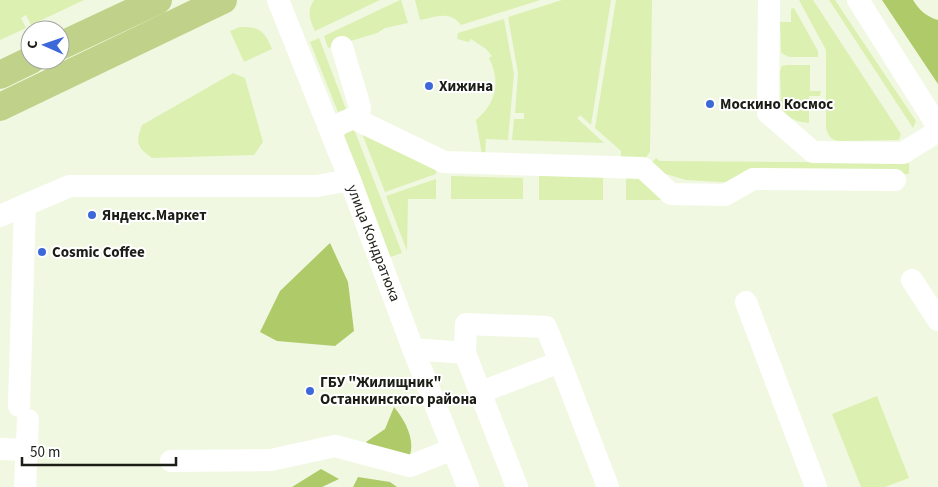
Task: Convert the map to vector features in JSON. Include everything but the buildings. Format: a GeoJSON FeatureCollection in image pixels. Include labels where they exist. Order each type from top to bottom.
{"type":"FeatureCollection","features":[{"type":"Feature","properties":{"kind":"main road"},"geometry":{"type":"LineString","coordinates":[[70,41],[158,0]]}},
{"type":"Feature","properties":{"kind":"main road"},"geometry":{"type":"LineString","coordinates":[[0,107],[223,0]]}},
{"type":"Feature","properties":{"kind":"main road"},"geometry":{"type":"LineString","coordinates":[[0,75],[20,66]]}},
{"type":"Feature","properties":{"kind":"street","name":"улица Кондратюка"},"geometry":{"type":"LineString","coordinates":[[278,0],[350,180],[413,349],[468,487]]}},
{"type":"Feature","properties":{"kind":"street"},"geometry":{"type":"LineString","coordinates":[[769,0],[768,113],[813,152],[903,153],[938,131]]}},
{"type":"Feature","properties":{"kind":"street"},"geometry":{"type":"LineString","coordinates":[[858,0],[938,127]]}},
{"type":"Feature","properties":{"kind":"street"},"geometry":{"type":"LineString","coordinates":[[329,129],[359,114],[359,100],[342,46]]}},
{"type":"Feature","properties":{"kind":"street"},"geometry":{"type":"LineString","coordinates":[[353,118],[444,162],[643,168],[671,194],[725,195],[753,179],[895,180]]}},
{"type":"Feature","properties":{"kind":"street"},"geometry":{"type":"LineString","coordinates":[[0,216],[70,186],[317,186],[350,180]]}},
{"type":"Feature","properties":{"kind":"street"},"geometry":{"type":"LineString","coordinates":[[25,205],[23,413],[27,450],[25,487]]}},
{"type":"Feature","properties":{"kind":"street"},"geometry":{"type":"LineString","coordinates":[[912,280],[938,320]]}},
{"type":"Feature","properties":{"kind":"street"},"geometry":{"type":"LineString","coordinates":[[746,302],[816,487]]}},
{"type":"Feature","properties":{"kind":"street"},"geometry":{"type":"LineString","coordinates":[[517,487],[465,353],[466,324],[546,327],[608,487]]}},
{"type":"Feature","properties":{"kind":"street"},"geometry":{"type":"LineString","coordinates":[[413,349],[465,353]]}},
{"type":"Feature","properties":{"kind":"street"},"geometry":{"type":"LineString","coordinates":[[480,392],[560,362]]}},
{"type":"Feature","properties":{"kind":"street"},"geometry":{"type":"LineString","coordinates":[[171,461],[271,460],[335,446],[410,466],[453,449]]}},
{"type":"Feature","properties":{"kind":"street"},"geometry":{"type":"LineString","coordinates":[[0,449],[27,450]]}},
{"type":"Feature","properties":{"kind":"green space"},"geometry":{"type":"Polygon","coordinates":[[[0,0],[84,0],[42,20],[28,20],[26,15],[20,20],[20,31],[0,40],[0,0]]]}},
{"type":"Feature","properties":{"kind":"green space"},"geometry":{"type":"Polygon","coordinates":[[[314,0],[380,0],[315,31],[309,12],[314,0]]]}},
{"type":"Feature","properties":{"kind":"green space"},"geometry":{"type":"Polygon","coordinates":[[[400,0],[408,23],[385,28],[377,33],[328,48],[324,36],[400,0]]]}},
{"type":"Feature","properties":{"kind":"green space"},"geometry":{"type":"Polygon","coordinates":[[[415,0],[540,0],[461,25],[457,20],[447,16],[420,20],[415,0]]]}},
{"type":"Feature","properties":{"kind":"green space"},"geometry":{"type":"Polygon","coordinates":[[[562,0],[611,0],[591,125],[580,115],[577,118],[604,143],[512,140],[514,119],[524,119],[524,113],[515,113],[518,73],[508,17],[562,0]]]}},
{"type":"Feature","properties":{"kind":"green space"},"geometry":{"type":"Polygon","coordinates":[[[616,0],[652,0],[650,152],[644,160],[621,159],[621,151],[595,128],[616,0]]]}},
{"type":"Feature","properties":{"kind":"green space"},"geometry":{"type":"Polygon","coordinates":[[[799,0],[813,0],[901,134],[899,140],[839,141],[832,139],[829,135],[826,128],[826,50],[799,0]]]}},
{"type":"Feature","properties":{"kind":"green space"},"geometry":{"type":"Polygon","coordinates":[[[829,0],[835,0],[916,121],[913,128],[829,0]]]}},
{"type":"Feature","properties":{"kind":"green space"},"geometry":{"type":"Polygon","coordinates":[[[882,0],[913,0],[924,13],[938,20],[938,84],[882,0]]]}},
{"type":"Feature","properties":{"kind":"green space"},"geometry":{"type":"Polygon","coordinates":[[[794,8],[818,51],[818,57],[789,57],[781,52],[780,22],[791,22],[791,9],[794,8]]]}},
{"type":"Feature","properties":{"kind":"green space"},"geometry":{"type":"Polygon","coordinates":[[[504,19],[514,74],[508,140],[486,139],[485,156],[482,155],[476,120],[488,107],[494,92],[495,75],[489,58],[492,56],[486,49],[471,39],[469,42],[457,39],[458,33],[504,19]]]}},
{"type":"Feature","properties":{"kind":"green space"},"geometry":{"type":"Polygon","coordinates":[[[240,27],[252,27],[260,31],[267,38],[272,49],[244,62],[230,31],[240,27]]]}},
{"type":"Feature","properties":{"kind":"green space"},"geometry":{"type":"Polygon","coordinates":[[[319,38],[346,109],[338,112],[310,42],[319,38]]]}},
{"type":"Feature","properties":{"kind":"green space"},"geometry":{"type":"Polygon","coordinates":[[[810,65],[810,91],[821,91],[820,96],[809,96],[809,123],[792,119],[781,107],[780,71],[782,66],[810,65]]]}},
{"type":"Feature","properties":{"kind":"green space"},"geometry":{"type":"Polygon","coordinates":[[[233,73],[245,78],[263,142],[254,155],[152,158],[143,151],[138,140],[142,125],[233,73]]]}},
{"type":"Feature","properties":{"kind":"green space"},"geometry":{"type":"Polygon","coordinates":[[[354,129],[402,253],[390,257],[344,137],[346,132],[354,129]]]}},
{"type":"Feature","properties":{"kind":"green space"},"geometry":{"type":"Polygon","coordinates":[[[361,131],[436,169],[436,174],[385,192],[361,131]]]}},
{"type":"Feature","properties":{"kind":"green space"},"geometry":{"type":"Polygon","coordinates":[[[656,158],[660,161],[909,163],[909,174],[756,174],[738,183],[686,180],[656,171],[650,164],[656,158]]]}},
{"type":"Feature","properties":{"kind":"green space"},"geometry":{"type":"Polygon","coordinates":[[[539,174],[603,176],[603,200],[539,200],[539,174]]]}},
{"type":"Feature","properties":{"kind":"green space"},"geometry":{"type":"Polygon","coordinates":[[[451,176],[523,178],[523,199],[451,199],[451,176]]]}},
{"type":"Feature","properties":{"kind":"green space"},"geometry":{"type":"Polygon","coordinates":[[[626,176],[641,177],[661,195],[661,200],[626,200],[626,176]]]}},
{"type":"Feature","properties":{"kind":"green space"},"geometry":{"type":"Polygon","coordinates":[[[436,179],[436,199],[408,199],[407,251],[386,196],[436,179]]]}},
{"type":"Feature","properties":{"kind":"green space"},"geometry":{"type":"Polygon","coordinates":[[[330,243],[348,282],[354,331],[335,346],[277,341],[260,332],[280,291],[330,243]]]}},
{"type":"Feature","properties":{"kind":"green space"},"geometry":{"type":"Polygon","coordinates":[[[877,396],[909,478],[885,487],[861,487],[832,414],[877,396]]]}},
{"type":"Feature","properties":{"kind":"green space"},"geometry":{"type":"Polygon","coordinates":[[[394,407],[402,418],[410,436],[410,455],[380,454],[366,442],[385,429],[394,407]]]}},
{"type":"Feature","properties":{"kind":"green space"},"geometry":{"type":"Polygon","coordinates":[[[321,469],[339,479],[322,487],[292,487],[321,469]]]}},
{"type":"Feature","properties":{"kind":"green space"},"geometry":{"type":"Polygon","coordinates":[[[358,477],[390,482],[397,487],[353,487],[358,477]]]}},
{"type":"Feature","properties":{"kind":"place","name":"Хижина"},"geometry":{"type":"Point","coordinates":[429,86]}},
{"type":"Feature","properties":{"kind":"place","name":"Москино Космос"},"geometry":{"type":"Point","coordinates":[710,104]}},
{"type":"Feature","properties":{"kind":"place","name":"Яндекс.Маркет"},"geometry":{"type":"Point","coordinates":[92,215]}},
{"type":"Feature","properties":{"kind":"place","name":"Cosmic Coffee"},"geometry":{"type":"Point","coordinates":[42,252]}},
{"type":"Feature","properties":{"kind":"place","name":"ГБУ \"Жилищник\" Останкинского района"},"geometry":{"type":"Point","coordinates":[310,391]}}]}
